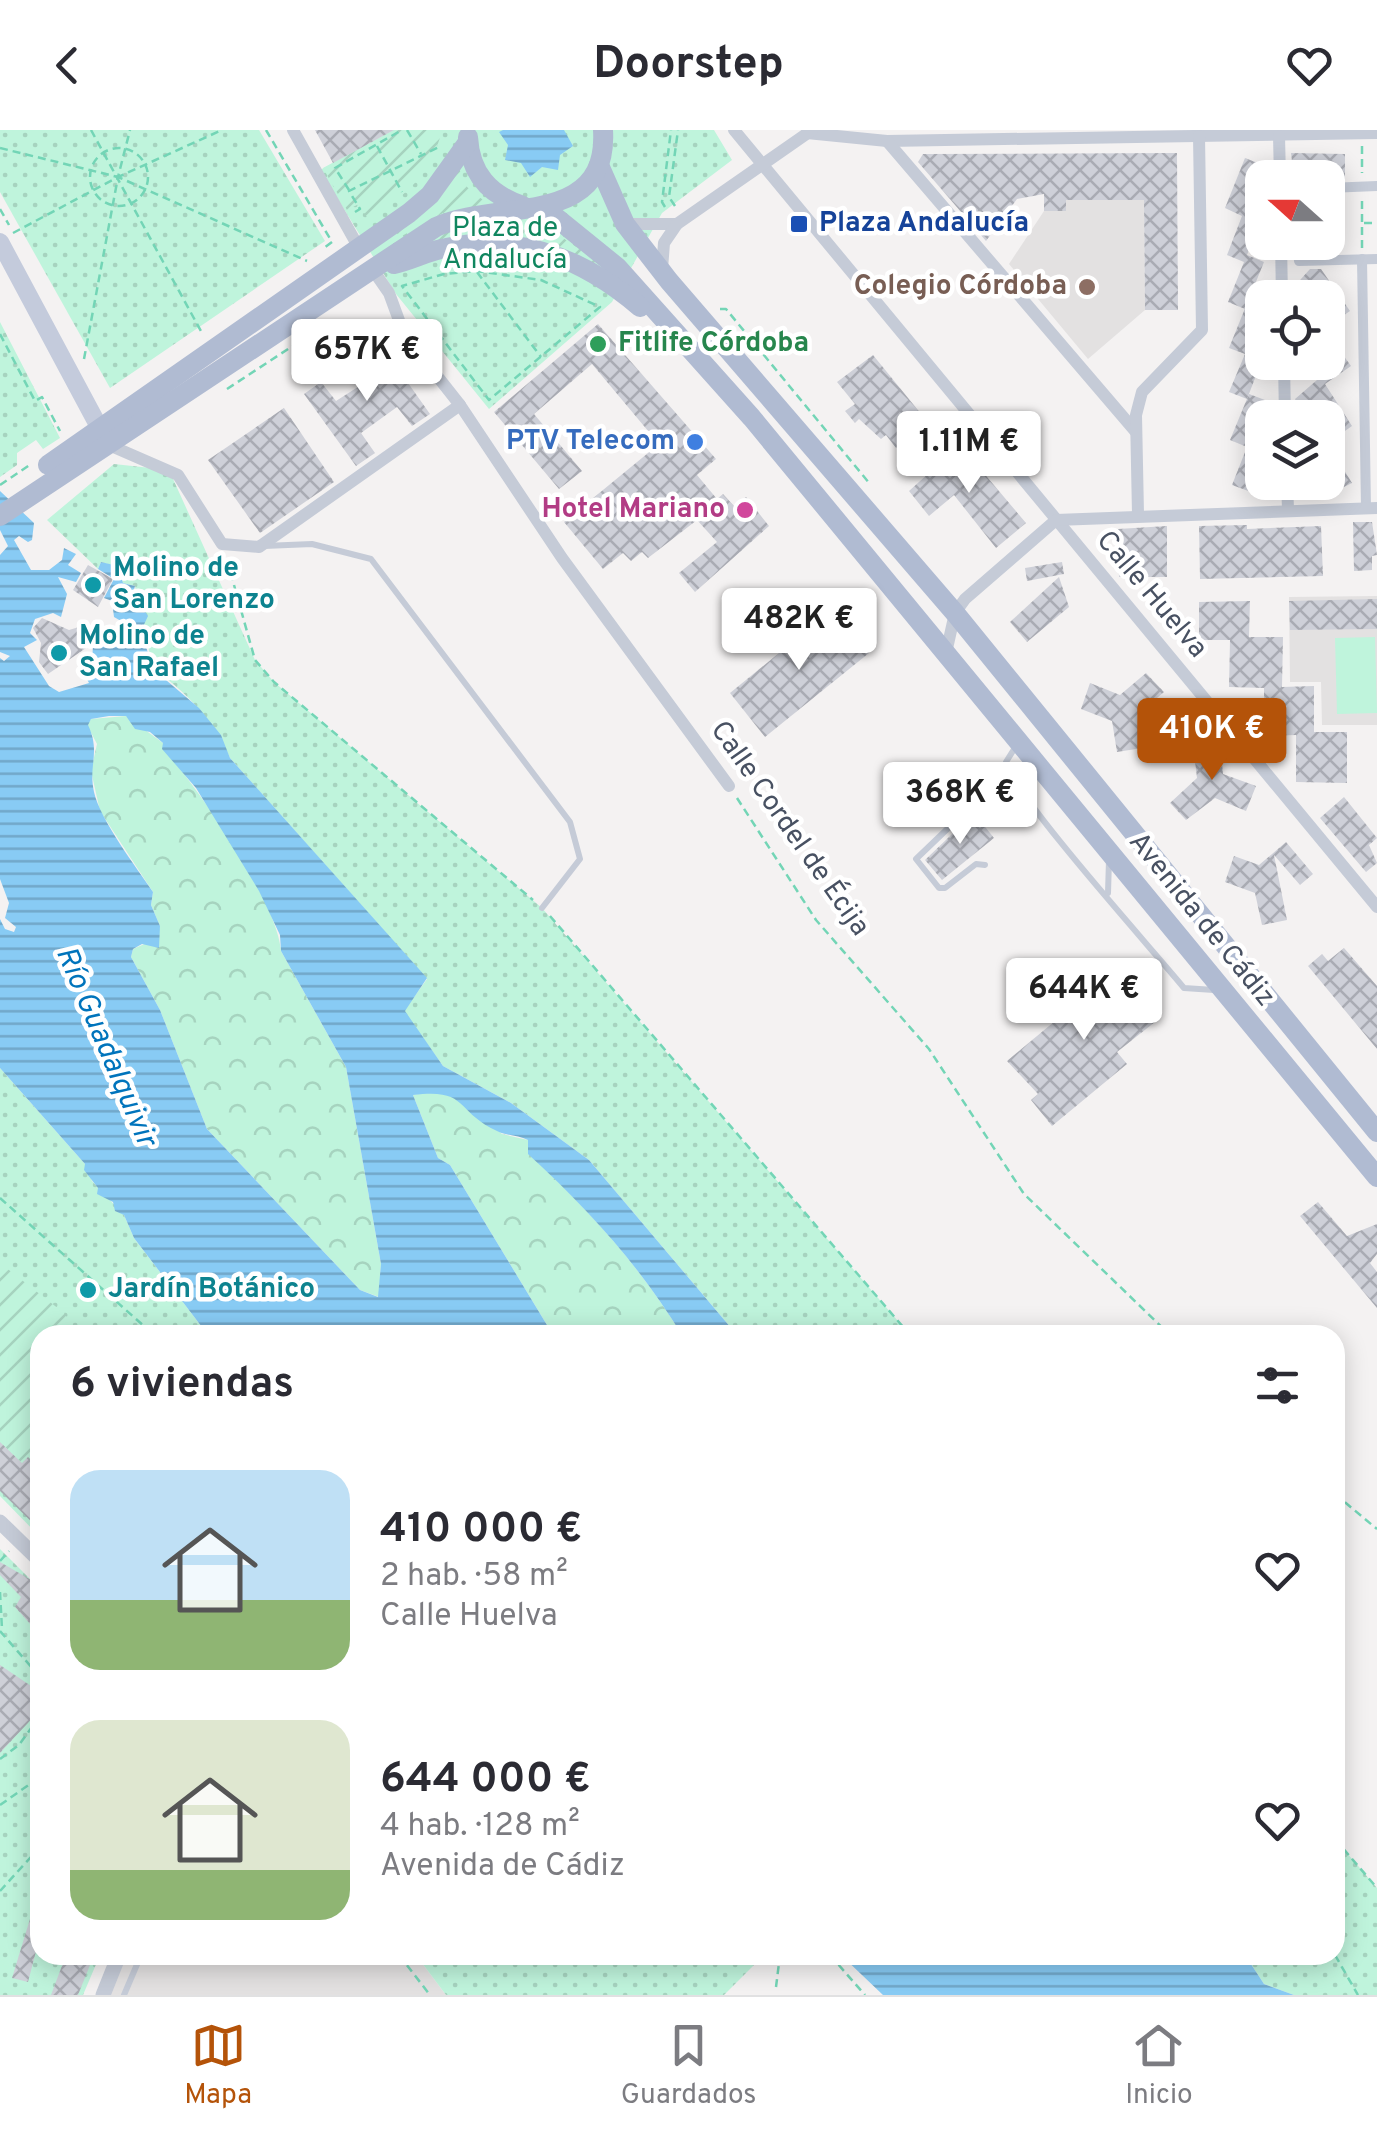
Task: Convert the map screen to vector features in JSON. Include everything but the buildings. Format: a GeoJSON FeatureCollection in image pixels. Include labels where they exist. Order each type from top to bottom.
{"type":"FeatureCollection","features":[{"type":"Feature","properties":{"kind":"main road"},"geometry":{"type":"LineString","coordinates":[[0,498],[69,450],[104,437],[452,220],[534,207],[577,194],[599,165],[604,131]]}},
{"type":"Feature","properties":{"kind":"main road"},"geometry":{"type":"LineString","coordinates":[[104,437],[413,210],[430,195],[465,143]]}},
{"type":"Feature","properties":{"kind":"main road"},"geometry":{"type":"LineString","coordinates":[[465,143],[479,177],[506,200],[534,207]]}},
{"type":"Feature","properties":{"kind":"main road","name":"Avenida de Cádiz"},"geometry":{"type":"LineString","coordinates":[[599,165],[625,224],[662,272],[955,613],[1377,1132]]}},
{"type":"Feature","properties":{"kind":"main road","name":"Avenida de Cádiz"},"geometry":{"type":"LineString","coordinates":[[534,207],[617,267],[710,370],[1377,1177]]}},
{"type":"Feature","properties":{"kind":"main road"},"geometry":{"type":"LineString","coordinates":[[6,238],[104,437]]}},
{"type":"Feature","properties":{"kind":"main road"},"geometry":{"type":"LineString","coordinates":[[373,270],[471,244],[546,250],[590,268],[613,284],[710,370]]}},
{"type":"Feature","properties":{"kind":"main road"},"geometry":{"type":"LineString","coordinates":[[0,516],[69,450]]}},
{"type":"Feature","properties":{"kind":"street"},"geometry":{"type":"LineString","coordinates":[[294,130],[360,248]]}},
{"type":"Feature","properties":{"kind":"street","name":"Calle Huelva"},"geometry":{"type":"LineString","coordinates":[[734,130],[1377,907]]}},
{"type":"Feature","properties":{"kind":"street"},"geometry":{"type":"LineString","coordinates":[[662,272],[664,243],[681,222],[810,132],[887,142],[1179,133],[1377,133]]}},
{"type":"Feature","properties":{"kind":"street"},"geometry":{"type":"LineString","coordinates":[[1138,514],[1139,401],[1148,381],[1202,330],[1199,136]]}},
{"type":"Feature","properties":{"kind":"street"},"geometry":{"type":"LineString","coordinates":[[1278,136],[1279,160]]}},
{"type":"Feature","properties":{"kind":"street"},"geometry":{"type":"LineString","coordinates":[[887,142],[1136,432]]}},
{"type":"Feature","properties":{"kind":"street"},"geometry":{"type":"LineString","coordinates":[[1345,187],[1377,186]]}},
{"type":"Feature","properties":{"kind":"street"},"geometry":{"type":"LineString","coordinates":[[625,224],[681,222]]}},
{"type":"Feature","properties":{"kind":"street"},"geometry":{"type":"LineString","coordinates":[[1299,260],[1377,259]]}},
{"type":"Feature","properties":{"kind":"street"},"geometry":{"type":"LineString","coordinates":[[946,654],[955,613],[965,599],[1056,520],[1371,508],[1362,260]]}},
{"type":"Feature","properties":{"kind":"street","name":"Calle Cordel de Écija"},"geometry":{"type":"LineString","coordinates":[[373,270],[395,290],[404,334],[460,405],[562,558],[728,786]]}},
{"type":"Feature","properties":{"kind":"street"},"geometry":{"type":"LineString","coordinates":[[104,437],[178,475],[222,544],[259,546],[460,405]]}},
{"type":"Feature","properties":{"kind":"street"},"geometry":{"type":"LineString","coordinates":[[1288,500],[1288,510]]}},
{"type":"Feature","properties":{"kind":"street"},"geometry":{"type":"LineString","coordinates":[[0,1522],[30,1551]]}},
{"type":"Feature","properties":{"kind":"street"},"geometry":{"type":"LineString","coordinates":[[104,1995],[115,1965]]}},
{"type":"Feature","properties":{"kind":"lane"},"geometry":{"type":"LineString","coordinates":[[259,546],[312,544],[372,559],[570,822],[580,859],[542,908]]}},
{"type":"Feature","properties":{"kind":"lane"},"geometry":{"type":"LineString","coordinates":[[1019,741],[1006,762],[1008,773],[1184,988],[1224,990]]}},
{"type":"Feature","properties":{"kind":"lane"},"geometry":{"type":"LineString","coordinates":[[985,865],[976,864],[945,888],[938,888],[916,858],[988,790]]}},
{"type":"Feature","properties":{"kind":"lane"},"geometry":{"type":"LineString","coordinates":[[1108,894],[1109,851]]}},
{"type":"Feature","properties":{"kind":"lane"},"geometry":{"type":"LineString","coordinates":[[124,1995],[137,1965]]}},
{"type":"Feature","properties":{"kind":"path"},"geometry":{"type":"LineString","coordinates":[[90,130],[203,334]]}},
{"type":"Feature","properties":{"kind":"path"},"geometry":{"type":"LineString","coordinates":[[83,364],[130,130]]}},
{"type":"Feature","properties":{"kind":"path"},"geometry":{"type":"LineString","coordinates":[[6,238],[118,177],[222,130]]}},
{"type":"Feature","properties":{"kind":"path"},"geometry":{"type":"LineString","coordinates":[[266,130],[332,242],[320,252]]}},
{"type":"Feature","properties":{"kind":"path"},"geometry":{"type":"LineString","coordinates":[[335,168],[405,130],[421,155]]}},
{"type":"Feature","properties":{"kind":"path"},"geometry":{"type":"LineString","coordinates":[[671,130],[662,202],[681,222]]}},
{"type":"Feature","properties":{"kind":"path"},"geometry":{"type":"LineString","coordinates":[[678,130],[669,197],[681,222]]}},
{"type":"Feature","properties":{"kind":"path"},"geometry":{"type":"LineString","coordinates":[[349,191],[438,147],[465,143]]}},
{"type":"Feature","properties":{"kind":"path"},"geometry":{"type":"LineString","coordinates":[[376,145],[413,210]]}},
{"type":"Feature","properties":{"kind":"path"},"geometry":{"type":"LineString","coordinates":[[0,148],[118,177],[308,262],[293,272]]}},
{"type":"Feature","properties":{"kind":"path"},"geometry":{"type":"LineString","coordinates":[[125,149],[145,165],[145,189],[132,203],[113,205],[93,190],[91,170],[104,153],[125,149]]}},
{"type":"Feature","properties":{"kind":"path"},"geometry":{"type":"LineString","coordinates":[[330,162],[360,209]]}},
{"type":"Feature","properties":{"kind":"path"},"geometry":{"type":"LineString","coordinates":[[1362,223],[1377,223]]}},
{"type":"Feature","properties":{"kind":"path"},"geometry":{"type":"LineString","coordinates":[[476,271],[542,280],[600,307],[489,400],[395,290],[444,274],[476,271]]}},
{"type":"Feature","properties":{"kind":"path"},"geometry":{"type":"LineString","coordinates":[[476,271],[541,357]]}},
{"type":"Feature","properties":{"kind":"path"},"geometry":{"type":"LineString","coordinates":[[395,290],[400,280]]}},
{"type":"Feature","properties":{"kind":"path"},"geometry":{"type":"LineString","coordinates":[[718,308],[726,310],[880,496]]}},
{"type":"Feature","properties":{"kind":"path"},"geometry":{"type":"LineString","coordinates":[[218,394],[312,332]]}},
{"type":"Feature","properties":{"kind":"path"},"geometry":{"type":"LineString","coordinates":[[0,334],[36,401],[42,396],[69,450]]}},
{"type":"Feature","properties":{"kind":"path"},"geometry":{"type":"LineString","coordinates":[[222,544],[255,660],[274,682],[542,908],[901,1325]]}},
{"type":"Feature","properties":{"kind":"path","name":"Calle Cordel de Écija"},"geometry":{"type":"LineString","coordinates":[[728,786],[816,920],[930,1049],[1024,1194],[1160,1325]]}},
{"type":"Feature","properties":{"kind":"path"},"geometry":{"type":"LineString","coordinates":[[0,1198],[143,1325]]}},
{"type":"Feature","properties":{"kind":"path"},"geometry":{"type":"LineString","coordinates":[[1345,1502],[1377,1529]]}},
{"type":"Feature","properties":{"kind":"path"},"geometry":{"type":"LineString","coordinates":[[0,1592],[1,1631],[30,1665]]}},
{"type":"Feature","properties":{"kind":"path"},"geometry":{"type":"LineString","coordinates":[[0,1759],[30,1731]]}},
{"type":"Feature","properties":{"kind":"path"},"geometry":{"type":"LineString","coordinates":[[0,1804],[30,1784]]}},
{"type":"Feature","properties":{"kind":"path"},"geometry":{"type":"LineString","coordinates":[[1345,1851],[1377,1888]]}},
{"type":"Feature","properties":{"kind":"path"},"geometry":{"type":"LineString","coordinates":[[0,1891],[30,1857]]}},
{"type":"Feature","properties":{"kind":"path"},"geometry":{"type":"LineString","coordinates":[[407,1965],[430,1995]]}},
{"type":"Feature","properties":{"kind":"path"},"geometry":{"type":"LineString","coordinates":[[776,1987],[779,1965]]}},
{"type":"Feature","properties":{"kind":"path"},"geometry":{"type":"LineString","coordinates":[[839,1965],[865,1995]]}},
{"type":"Feature","properties":{"kind":"path"},"geometry":{"type":"LineString","coordinates":[[1339,1965],[1358,1995]]}},
{"type":"Feature","properties":{"kind":"shaded area","name":"Colegio Córdoba"},"geometry":{"type":"Polygon","coordinates":[[[1066,200],[1144,200],[1145,310],[1088,359],[1009,264],[1044,211],[1066,211],[1066,200]]]}},
{"type":"Feature","properties":{"kind":"shaded area"},"geometry":{"type":"Polygon","coordinates":[[[1377,596],[1377,725],[1322,725],[1321,682],[1290,682],[1289,597],[1377,596]]]}},
{"type":"Feature","properties":{"kind":"shaded area"},"geometry":{"type":"Polygon","coordinates":[[[122,1965],[424,1965],[446,1995],[110,1995],[122,1965]]]}},
{"type":"Feature","properties":{"kind":"green space"},"geometry":{"type":"Polygon","coordinates":[[[0,130],[259,130],[325,241],[110,388],[0,192],[0,130]]]}},
{"type":"Feature","properties":{"kind":"green space","name":"Plaza de Andalucía"},"geometry":{"type":"Polygon","coordinates":[[[394,130],[714,130],[732,160],[662,213],[612,302],[489,409],[396,294],[320,170],[394,130]]]}},
{"type":"Feature","properties":{"kind":"green space"},"geometry":{"type":"Polygon","coordinates":[[[394,130],[442,130],[424,172],[405,193],[368,219],[359,204],[347,210],[323,168],[394,130]]]}},
{"type":"Feature","properties":{"kind":"green space"},"geometry":{"type":"Polygon","coordinates":[[[458,166],[467,187],[488,204],[443,213],[400,237],[396,232],[458,166]]]}},
{"type":"Feature","properties":{"kind":"green space"},"geometry":{"type":"Polygon","coordinates":[[[488,224],[557,234],[615,273],[594,264],[422,242],[453,229],[488,224]]]}},
{"type":"Feature","properties":{"kind":"green space"},"geometry":{"type":"Polygon","coordinates":[[[0,322],[60,438],[43,449],[36,440],[17,453],[17,465],[0,477],[0,322]]]}},
{"type":"Feature","properties":{"kind":"green space"},"geometry":{"type":"Polygon","coordinates":[[[114,464],[169,470],[255,660],[274,682],[542,908],[901,1325],[729,1325],[589,1160],[511,1103],[443,1066],[404,1011],[427,979],[230,758],[198,708],[153,669],[135,586],[123,583],[118,567],[101,562],[98,569],[47,520],[114,464]]]}},
{"type":"Feature","properties":{"kind":"green space"},"geometry":{"type":"Polygon","coordinates":[[[1375,637],[1377,713],[1337,714],[1335,638],[1375,637]]]}},
{"type":"Feature","properties":{"kind":"green space"},"geometry":{"type":"Polygon","coordinates":[[[126,716],[163,743],[163,749],[234,846],[266,904],[281,951],[346,1067],[381,1264],[379,1297],[360,1290],[207,1129],[160,1010],[131,957],[133,949],[156,939],[160,926],[151,905],[153,892],[100,811],[91,771],[97,744],[87,725],[91,719],[126,716]]]}},
{"type":"Feature","properties":{"kind":"green space","name":"Jardín Botánico"},"geometry":{"type":"Polygon","coordinates":[[[0,1068],[85,1164],[92,1181],[124,1215],[134,1238],[200,1325],[30,1325],[30,1527],[0,1496],[0,1068]]]}},
{"type":"Feature","properties":{"kind":"green space"},"geometry":{"type":"Polygon","coordinates":[[[440,1090],[463,1101],[502,1134],[528,1140],[529,1154],[612,1239],[675,1325],[547,1325],[450,1165],[438,1158],[413,1095],[440,1090]]]}},
{"type":"Feature","properties":{"kind":"green space"},"geometry":{"type":"Polygon","coordinates":[[[0,1263],[64,1313],[73,1325],[30,1325],[30,1458],[22,1463],[0,1442],[0,1263]]]}},
{"type":"Feature","properties":{"kind":"green space"},"geometry":{"type":"Polygon","coordinates":[[[0,1549],[30,1579],[30,1965],[96,1965],[83,1995],[0,1995],[0,1549]]]}},
{"type":"Feature","properties":{"kind":"green space"},"geometry":{"type":"Polygon","coordinates":[[[1345,1851],[1377,1888],[1377,1995],[1294,1995],[1264,1984],[1252,1965],[1345,1965],[1345,1851]]]}},
{"type":"Feature","properties":{"kind":"green space"},"geometry":{"type":"Polygon","coordinates":[[[424,1965],[754,1965],[724,1995],[446,1995],[424,1965]]]}},
{"type":"Feature","properties":{"kind":"water"},"geometry":{"type":"Polygon","coordinates":[[[564,130],[573,146],[560,155],[558,170],[542,167],[530,177],[521,163],[505,160],[508,145],[499,132],[564,130]]]}},
{"type":"Feature","properties":{"kind":"water","name":"Río Guadalquivir"},"geometry":{"type":"Polygon","coordinates":[[[0,491],[34,523],[32,540],[28,542],[19,536],[14,540],[31,570],[49,570],[62,560],[64,548],[76,554],[68,565],[81,573],[76,582],[58,577],[67,594],[61,617],[53,613],[35,619],[30,633],[37,640],[24,647],[49,686],[59,692],[89,683],[81,668],[92,660],[93,646],[78,625],[81,622],[102,644],[125,645],[129,639],[128,625],[114,617],[112,601],[104,598],[114,579],[98,569],[101,562],[118,566],[123,583],[135,586],[133,593],[148,616],[141,631],[153,669],[199,708],[221,735],[230,758],[427,978],[405,1011],[443,1066],[511,1103],[589,1160],[729,1325],[675,1325],[612,1239],[528,1154],[528,1140],[483,1123],[453,1098],[431,1094],[413,1095],[438,1158],[450,1165],[547,1325],[200,1325],[134,1238],[124,1215],[115,1211],[113,1202],[97,1194],[98,1188],[84,1170],[85,1164],[0,1068],[0,919],[5,929],[14,932],[16,927],[5,918],[9,903],[0,879],[0,658],[4,661],[10,656],[0,652],[0,555],[8,546],[0,530],[0,491]],[[126,716],[91,719],[88,725],[94,743],[94,792],[120,844],[153,892],[151,905],[160,926],[159,948],[142,944],[133,949],[131,957],[160,1010],[207,1129],[360,1290],[378,1297],[381,1264],[346,1067],[281,951],[280,935],[259,891],[196,788],[162,749],[163,743],[150,732],[135,729],[126,716]]]}},
{"type":"Feature","properties":{"kind":"water"},"geometry":{"type":"Polygon","coordinates":[[[852,1965],[1252,1965],[1264,1984],[1294,1995],[883,1995],[852,1965]]]}},
{"type":"Feature","properties":{"kind":"place","name":"Plaza Andalucía"},"geometry":{"type":"Point","coordinates":[799,224]}},
{"type":"Feature","properties":{"kind":"place","name":"Colegio Córdoba"},"geometry":{"type":"Point","coordinates":[1087,287]}},
{"type":"Feature","properties":{"kind":"place","name":"Fitlife Córdoba"},"geometry":{"type":"Point","coordinates":[598,344]}},
{"type":"Feature","properties":{"kind":"place","name":"PTV Telecom"},"geometry":{"type":"Point","coordinates":[695,442]}},
{"type":"Feature","properties":{"kind":"place","name":"Hotel Mariano"},"geometry":{"type":"Point","coordinates":[745,510]}},
{"type":"Feature","properties":{"kind":"place","name":"Molino de San Lorenzo"},"geometry":{"type":"Point","coordinates":[93,585]}},
{"type":"Feature","properties":{"kind":"place","name":"Molino de San Rafael"},"geometry":{"type":"Point","coordinates":[59,653]}},
{"type":"Feature","properties":{"kind":"place","name":"Jardín Botánico"},"geometry":{"type":"Point","coordinates":[88,1290]}}]}
